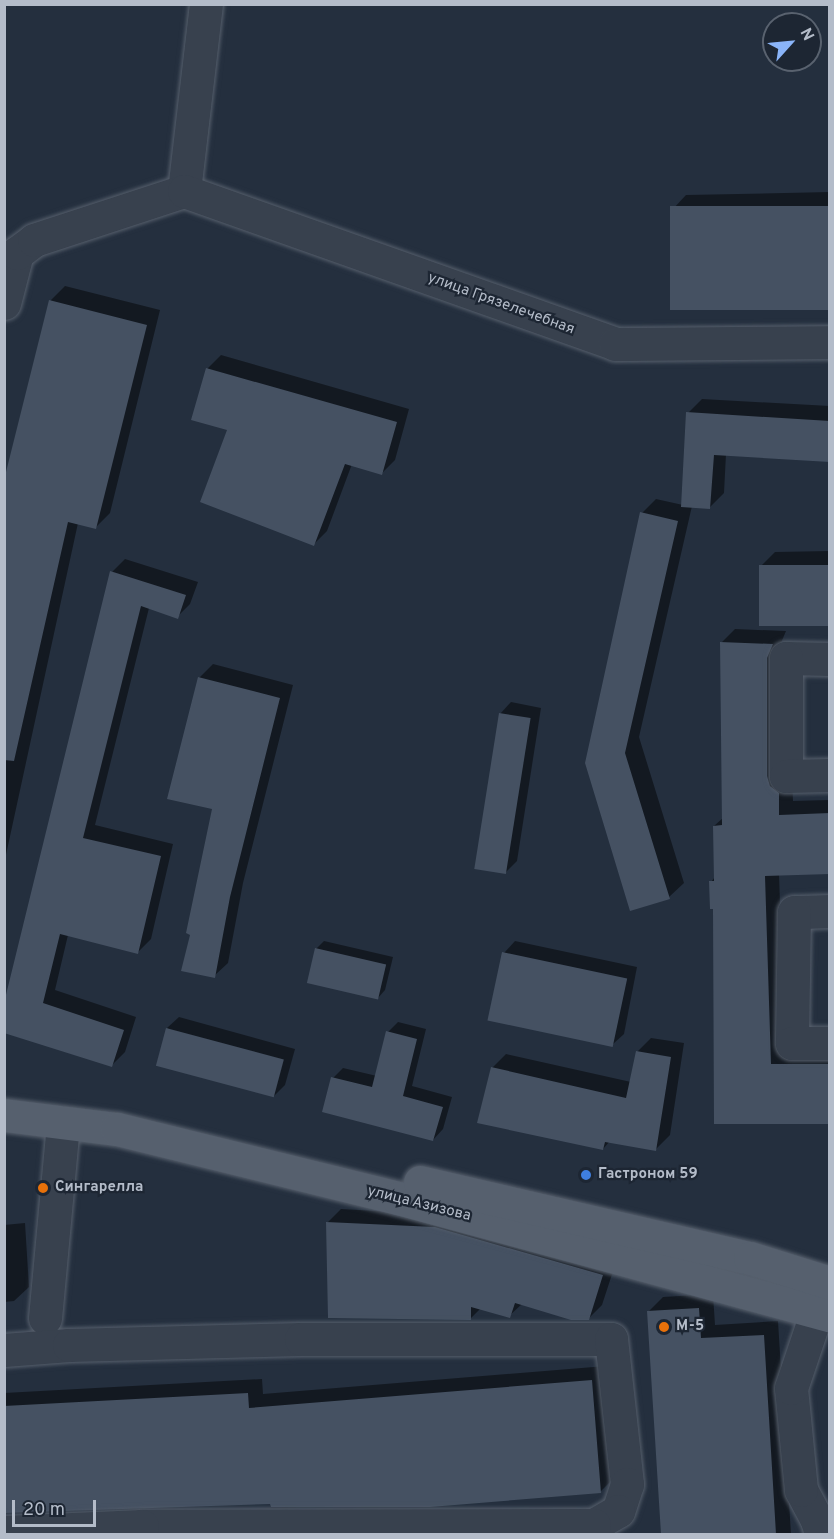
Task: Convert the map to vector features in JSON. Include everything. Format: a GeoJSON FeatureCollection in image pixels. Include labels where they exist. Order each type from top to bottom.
{"type":"FeatureCollection","features":[{"type":"Feature","properties":{"kind":"main road","name":"улица Азизова"},"geometry":{"type":"LineString","coordinates":[[4,1097],[123,1108],[426,1183],[750,1258],[826,1298]]}},
{"type":"Feature","properties":{"kind":"main road","name":"улица Азизова"},"geometry":{"type":"LineString","coordinates":[[4,1115],[117,1129],[386,1195],[761,1294],[826,1298]]}},
{"type":"Feature","properties":{"kind":"street"},"geometry":{"type":"LineString","coordinates":[[4,303],[17,253],[34,240],[184,191],[206,4]]}},
{"type":"Feature","properties":{"kind":"street","name":"улица Грязелечебная"},"geometry":{"type":"LineString","coordinates":[[184,191],[615,344],[830,342]]}},
{"type":"Feature","properties":{"kind":"street"},"geometry":{"type":"LineString","coordinates":[[830,659],[786,658],[786,776],[830,775]]}},
{"type":"Feature","properties":{"kind":"street"},"geometry":{"type":"LineString","coordinates":[[830,911],[794,912],[792,1043],[830,1043]]}},
{"type":"Feature","properties":{"kind":"street"},"geometry":{"type":"LineString","coordinates":[[45,1318],[63,1123]]}},
{"type":"Feature","properties":{"kind":"street"},"geometry":{"type":"LineString","coordinates":[[819,1527],[801,1490],[791,1388],[826,1298]]}},
{"type":"Feature","properties":{"kind":"street"},"geometry":{"type":"LineString","coordinates":[[4,1350],[69,1345],[301,1339],[611,1339],[627,1484],[618,1511],[594,1525],[142,1526],[4,1532]]}},
{"type":"Feature","properties":{"kind":"building"},"geometry":{"type":"Polygon","coordinates":[[[670,206],[830,206],[830,310],[670,310],[670,206]]]}},
{"type":"Feature","properties":{"kind":"building"},"geometry":{"type":"Polygon","coordinates":[[[49,300],[147,325],[96,529],[68,522],[14,761],[4,760],[4,480],[49,300]]]}},
{"type":"Feature","properties":{"kind":"building"},"geometry":{"type":"Polygon","coordinates":[[[206,368],[397,422],[382,475],[345,464],[314,546],[200,502],[227,430],[191,420],[206,368]]]}},
{"type":"Feature","properties":{"kind":"building"},"geometry":{"type":"Polygon","coordinates":[[[686,412],[830,421],[830,462],[714,455],[710,509],[681,507],[686,412]]]}},
{"type":"Feature","properties":{"kind":"building"},"geometry":{"type":"Polygon","coordinates":[[[640,512],[678,521],[625,753],[670,899],[630,911],[585,763],[640,512]]]}},
{"type":"Feature","properties":{"kind":"building"},"geometry":{"type":"Polygon","coordinates":[[[759,565],[830,565],[830,626],[759,626],[759,565]]]}},
{"type":"Feature","properties":{"kind":"building"},"geometry":{"type":"Polygon","coordinates":[[[110,571],[186,595],[178,619],[141,606],[83,838],[161,856],[138,954],[60,934],[43,1003],[124,1030],[112,1067],[4,1033],[4,1003],[110,571]]]}},
{"type":"Feature","properties":{"kind":"building"},"geometry":{"type":"Polygon","coordinates":[[[720,642],[773,644],[767,658],[767,776],[770,786],[779,793],[779,815],[830,813],[830,874],[765,876],[771,1064],[830,1064],[830,1124],[714,1124],[713,909],[710,909],[709,881],[714,881],[713,826],[722,825],[720,642]]]}},
{"type":"Feature","properties":{"kind":"building"},"geometry":{"type":"Polygon","coordinates":[[[198,677],[280,698],[230,897],[215,978],[181,971],[190,935],[186,933],[212,809],[167,799],[198,677]]]}},
{"type":"Feature","properties":{"kind":"building"},"geometry":{"type":"Polygon","coordinates":[[[499,713],[531,718],[506,874],[474,869],[499,713]]]}},
{"type":"Feature","properties":{"kind":"building"},"geometry":{"type":"Polygon","coordinates":[[[315,948],[386,964],[378,999],[307,983],[315,948]]]}},
{"type":"Feature","properties":{"kind":"building"},"geometry":{"type":"Polygon","coordinates":[[[502,952],[627,979],[613,1047],[487,1020],[502,952]]]}},
{"type":"Feature","properties":{"kind":"building"},"geometry":{"type":"Polygon","coordinates":[[[166,1028],[284,1060],[274,1097],[156,1066],[166,1028]]]}},
{"type":"Feature","properties":{"kind":"building"},"geometry":{"type":"Polygon","coordinates":[[[386,1031],[417,1039],[403,1096],[443,1107],[433,1141],[322,1112],[331,1077],[372,1087],[386,1031]]]}},
{"type":"Feature","properties":{"kind":"building"},"geometry":{"type":"Polygon","coordinates":[[[636,1051],[671,1057],[656,1151],[605,1142],[603,1150],[477,1123],[491,1067],[626,1098],[636,1051]]]}},
{"type":"Feature","properties":{"kind":"building"},"geometry":{"type":"Polygon","coordinates":[[[326,1222],[435,1227],[603,1275],[589,1320],[571,1320],[515,1303],[510,1318],[471,1307],[471,1320],[328,1318],[326,1222]]]}},
{"type":"Feature","properties":{"kind":"building"},"geometry":{"type":"Polygon","coordinates":[[[699,1308],[701,1338],[764,1335],[776,1534],[661,1534],[647,1311],[699,1308]]]}},
{"type":"Feature","properties":{"kind":"building"},"geometry":{"type":"Polygon","coordinates":[[[592,1380],[601,1493],[430,1507],[271,1507],[270,1504],[4,1513],[4,1406],[248,1393],[249,1408],[592,1380]]]}},
{"type":"Feature","properties":{"kind":"place","name":"Гастроном 59"},"geometry":{"type":"Point","coordinates":[586,1175]}},
{"type":"Feature","properties":{"kind":"place","name":"Сингарелла"},"geometry":{"type":"Point","coordinates":[43,1188]}},
{"type":"Feature","properties":{"kind":"place","name":"М-5"},"geometry":{"type":"Point","coordinates":[664,1327]}}]}
